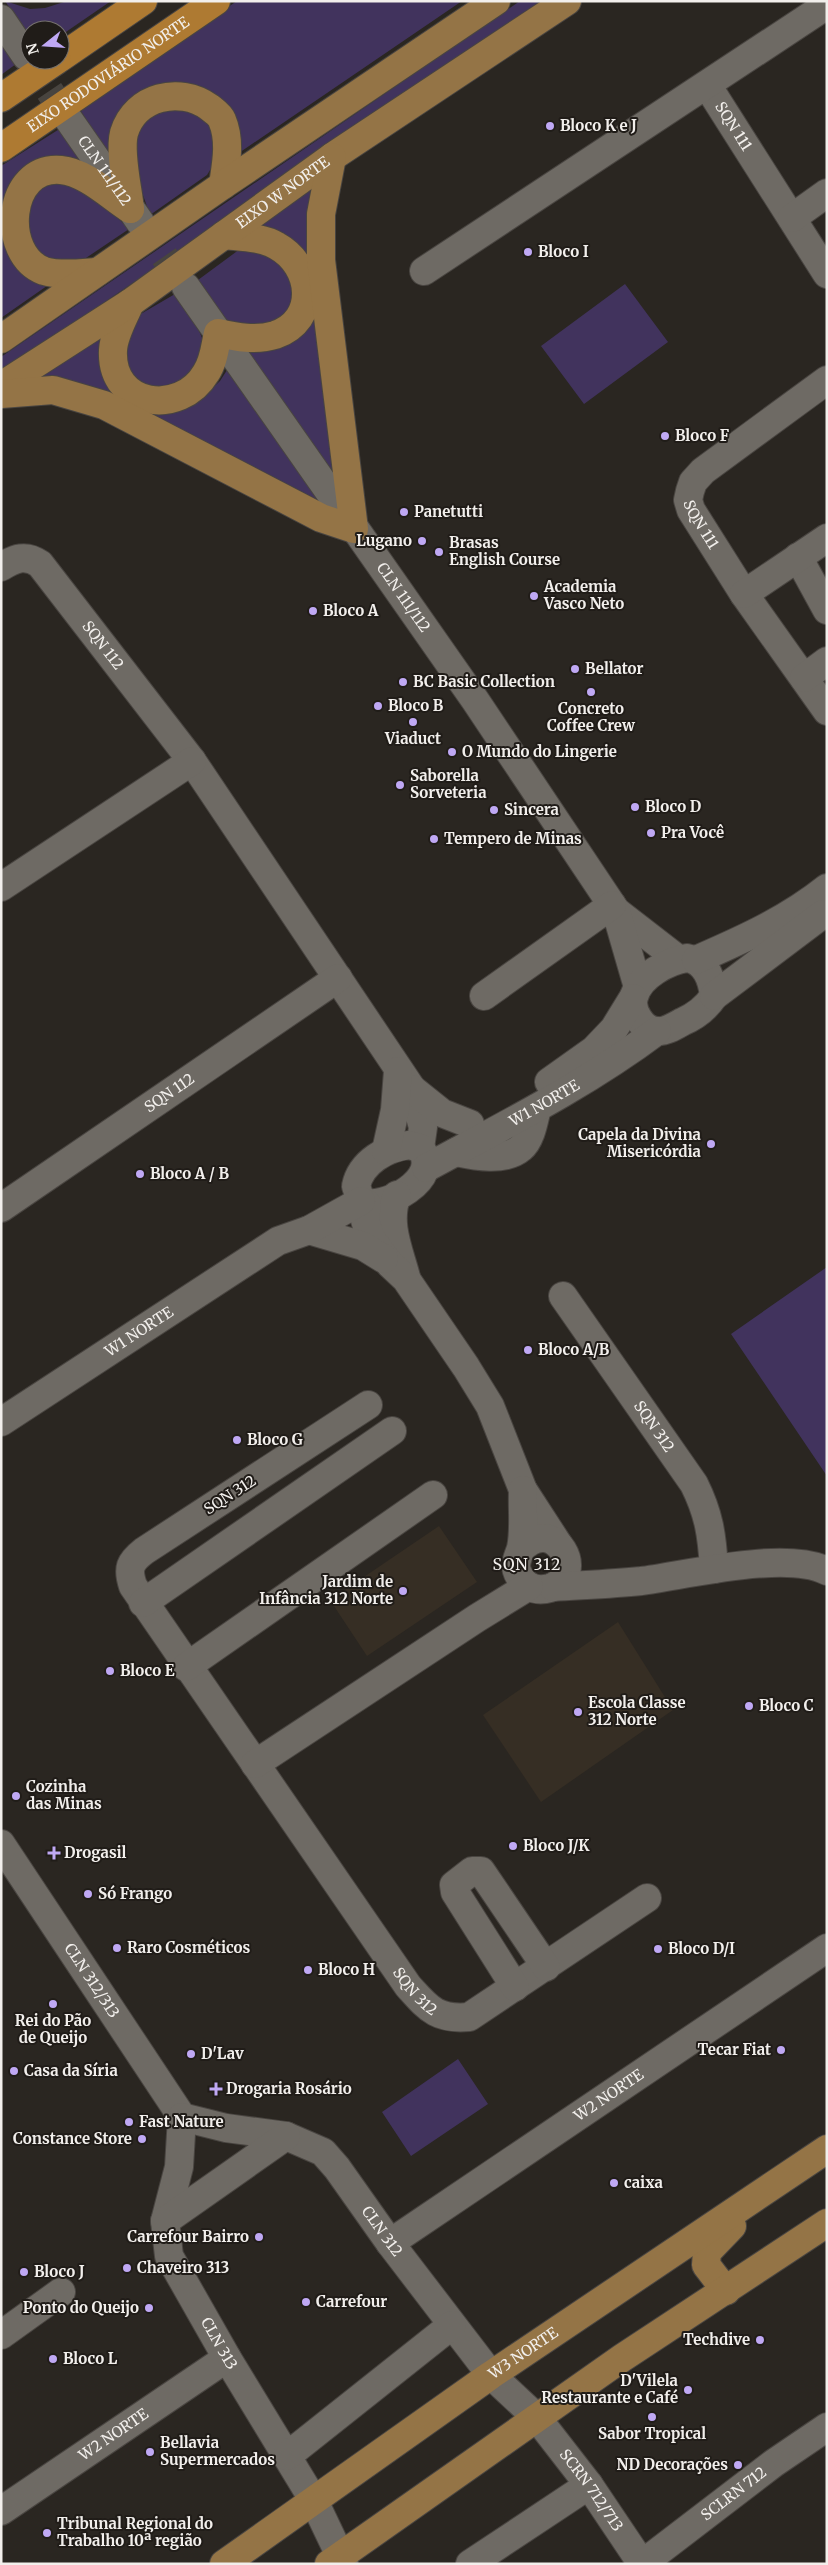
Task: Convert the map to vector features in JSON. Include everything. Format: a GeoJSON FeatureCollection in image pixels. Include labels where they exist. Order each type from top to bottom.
{"type":"FeatureCollection","features":[{"type":"Feature","properties":{"kind":"highway"},"geometry":{"type":"LineString","coordinates":[[70,51],[143,1]]}},
{"type":"Feature","properties":{"kind":"highway","name":"EIXO RODOVIÁRIO NORTE"},"geometry":{"type":"LineString","coordinates":[[1,148],[216,1]]}},
{"type":"Feature","properties":{"kind":"highway"},"geometry":{"type":"LineString","coordinates":[[1,98],[42,70]]}},
{"type":"Feature","properties":{"kind":"main road"},"geometry":{"type":"LineString","coordinates":[[1,339],[223,185],[496,1]]}},
{"type":"Feature","properties":{"kind":"main road","name":"EIXO W NORTE"},"geometry":{"type":"LineString","coordinates":[[1,386],[130,303],[332,157],[567,1]]}},
{"type":"Feature","properties":{"kind":"main road"},"geometry":{"type":"LineString","coordinates":[[135,215],[123,146],[124,135],[134,114],[155,99],[179,95],[193,98],[205,104],[222,118],[228,153],[223,185]]}},
{"type":"Feature","properties":{"kind":"main road"},"geometry":{"type":"LineString","coordinates":[[1,394],[53,390],[104,405],[321,518],[354,529],[321,260],[321,214],[332,157]]}},
{"type":"Feature","properties":{"kind":"main road"},"geometry":{"type":"LineString","coordinates":[[97,272],[44,271],[24,260],[16,250],[10,229],[11,209],[16,196],[24,185],[36,177],[48,171],[59,170],[81,177],[135,215]]}},
{"type":"Feature","properties":{"kind":"main road"},"geometry":{"type":"LineString","coordinates":[[130,303],[115,340],[115,367],[122,383],[132,393],[148,400],[165,402],[182,395],[197,385],[206,373],[213,358],[218,333],[247,338],[276,335],[297,320],[304,310],[307,295],[304,274],[289,254],[276,245],[260,239],[224,235]]}},
{"type":"Feature","properties":{"kind":"main road","name":"W3 NORTE"},"geometry":{"type":"LineString","coordinates":[[224,2564],[491,2375],[827,2149]]}},
{"type":"Feature","properties":{"kind":"main road"},"geometry":{"type":"LineString","coordinates":[[726,2291],[706,2265],[708,2252],[766,2191]]}},
{"type":"Feature","properties":{"kind":"main road"},"geometry":{"type":"LineString","coordinates":[[337,2561],[622,2358],[827,2223]]}},
{"type":"Feature","properties":{"kind":"street","name":"SQN 111"},"geometry":{"type":"LineString","coordinates":[[424,271],[827,5]]}},
{"type":"Feature","properties":{"kind":"street"},"geometry":{"type":"LineString","coordinates":[[1,19],[20,47]]}},
{"type":"Feature","properties":{"kind":"street","name":"SQN 111"},"geometry":{"type":"LineString","coordinates":[[707,85],[827,274]]}},
{"type":"Feature","properties":{"kind":"street","name":"CLN 111/112"},"geometry":{"type":"LineString","coordinates":[[69,120],[135,215]]}},
{"type":"Feature","properties":{"kind":"street"},"geometry":{"type":"LineString","coordinates":[[792,218],[827,193]]}},
{"type":"Feature","properties":{"kind":"street","name":"CLN 111/112"},"geometry":{"type":"LineString","coordinates":[[186,287],[475,700],[614,908],[635,992]]}},
{"type":"Feature","properties":{"kind":"street","name":"SQN 111"},"geometry":{"type":"LineString","coordinates":[[827,380],[703,471],[693,482],[688,500],[691,510],[744,594],[827,711]]}},
{"type":"Feature","properties":{"kind":"street"},"geometry":{"type":"LineString","coordinates":[[744,594],[827,538]]}},
{"type":"Feature","properties":{"kind":"street","name":"SQN 112"},"geometry":{"type":"LineString","coordinates":[[1,567],[24,557],[32,558],[40,564],[192,761],[405,1080],[423,1127],[423,1156]]}},
{"type":"Feature","properties":{"kind":"street"},"geometry":{"type":"LineString","coordinates":[[798,557],[826,608]]}},
{"type":"Feature","properties":{"kind":"street"},"geometry":{"type":"LineString","coordinates":[[804,678],[827,661]]}},
{"type":"Feature","properties":{"kind":"street"},"geometry":{"type":"LineString","coordinates":[[1,887],[192,761]]}},
{"type":"Feature","properties":{"kind":"street"},"geometry":{"type":"LineString","coordinates":[[827,888],[788,916],[743,940],[658,968],[635,992],[634,1009],[642,1023],[657,1031],[694,1016],[708,1005],[714,996],[827,911]]}},
{"type":"Feature","properties":{"kind":"street"},"geometry":{"type":"LineString","coordinates":[[484,996],[614,908]]}},
{"type":"Feature","properties":{"kind":"street","name":"CLN 111/112"},"geometry":{"type":"LineString","coordinates":[[614,908],[687,959]]}},
{"type":"Feature","properties":{"kind":"street"},"geometry":{"type":"LineString","coordinates":[[687,959],[709,973],[714,996]]}},
{"type":"Feature","properties":{"kind":"street","name":"SQN 112"},"geometry":{"type":"LineString","coordinates":[[1,1208],[338,978]]}},
{"type":"Feature","properties":{"kind":"street","name":"W1 NORTE"},"geometry":{"type":"LineString","coordinates":[[423,1156],[470,1124],[538,1089],[594,1050],[614,1029],[635,992]]}},
{"type":"Feature","properties":{"kind":"street","name":"W1 NORTE"},"geometry":{"type":"LineString","coordinates":[[423,1156],[456,1152],[537,1108],[612,1063],[657,1031]]}},
{"type":"Feature","properties":{"kind":"street"},"geometry":{"type":"LineString","coordinates":[[386,1151],[395,1110],[405,1080],[442,1113],[470,1124]]}},
{"type":"Feature","properties":{"kind":"street"},"geometry":{"type":"LineString","coordinates":[[362,1195],[397,1195],[421,1179],[423,1156],[409,1145],[386,1151],[361,1172],[362,1195],[366,1229],[375,1245],[398,1271],[490,1406],[523,1490],[561,1547],[568,1567],[565,1575],[530,1572]]}},
{"type":"Feature","properties":{"kind":"street","name":"W1 NORTE"},"geometry":{"type":"LineString","coordinates":[[1,1422],[278,1241],[309,1230],[362,1195]]}},
{"type":"Feature","properties":{"kind":"street","name":"W1 NORTE"},"geometry":{"type":"LineString","coordinates":[[278,1241],[302,1214],[362,1195]]}},
{"type":"Feature","properties":{"kind":"street"},"geometry":{"type":"LineString","coordinates":[[397,1195],[391,1215],[398,1271]]}},
{"type":"Feature","properties":{"kind":"street"},"geometry":{"type":"LineString","coordinates":[[309,1230],[363,1246],[398,1271]]}},
{"type":"Feature","properties":{"kind":"street","name":"SQN 312"},"geometry":{"type":"LineString","coordinates":[[562,1296],[694,1484],[705,1506],[712,1530],[714,1569]]}},
{"type":"Feature","properties":{"kind":"street","name":"SQN 312"},"geometry":{"type":"LineString","coordinates":[[368,1405],[136,1557],[128,1568],[129,1576],[142,1603],[408,1986],[434,2012],[448,2018],[469,2017],[647,1898]]}},
{"type":"Feature","properties":{"kind":"street"},"geometry":{"type":"LineString","coordinates":[[142,1603],[392,1431]]}},
{"type":"Feature","properties":{"kind":"street"},"geometry":{"type":"LineString","coordinates":[[523,1490],[530,1572]]}},
{"type":"Feature","properties":{"kind":"street"},"geometry":{"type":"LineString","coordinates":[[186,1667],[433,1495]]}},
{"type":"Feature","properties":{"kind":"street"},"geometry":{"type":"LineString","coordinates":[[255,1764],[477,1618],[530,1572],[534,1539],[551,1540],[616,1582]]}},
{"type":"Feature","properties":{"kind":"street"},"geometry":{"type":"LineString","coordinates":[[530,1572],[616,1582],[714,1569],[781,1563],[814,1566],[827,1572]]}},
{"type":"Feature","properties":{"kind":"street","name":"CLN 312/313"},"geometry":{"type":"LineString","coordinates":[[1,1844],[182,2117]]}},
{"type":"Feature","properties":{"kind":"street"},"geometry":{"type":"LineString","coordinates":[[515,1987],[455,1892],[454,1885],[472,1870],[481,1871],[546,1967]]}},
{"type":"Feature","properties":{"kind":"street","name":"W2 NORTE"},"geometry":{"type":"LineString","coordinates":[[390,2244],[827,1948]]}},
{"type":"Feature","properties":{"kind":"street","name":"CLN 312"},"geometry":{"type":"LineString","coordinates":[[182,2117],[226,2128],[286,2136],[323,2152],[337,2168],[390,2244],[491,2375],[537,2418]]}},
{"type":"Feature","properties":{"kind":"street","name":"CLN 313"},"geometry":{"type":"LineString","coordinates":[[182,2117],[179,2167],[165,2222],[169,2256],[227,2358],[314,2501],[337,2561]]}},
{"type":"Feature","properties":{"kind":"street"},"geometry":{"type":"LineString","coordinates":[[165,2222],[286,2136]]}},
{"type":"Feature","properties":{"kind":"street"},"geometry":{"type":"LineString","coordinates":[[1,2335],[61,2292]]}},
{"type":"Feature","properties":{"kind":"street"},"geometry":{"type":"LineString","coordinates":[[287,2456],[452,2325]]}},
{"type":"Feature","properties":{"kind":"street","name":"W2 NORTE"},"geometry":{"type":"LineString","coordinates":[[1,2511],[227,2358]]}},
{"type":"Feature","properties":{"kind":"street","name":"SCRN 712/713"},"geometry":{"type":"LineString","coordinates":[[537,2418],[589,2485],[642,2564]]}},
{"type":"Feature","properties":{"kind":"street","name":"SCLRN 712"},"geometry":{"type":"LineString","coordinates":[[642,2564],[780,2472],[827,2427]]}},
{"type":"Feature","properties":{"kind":"street"},"geometry":{"type":"LineString","coordinates":[[470,2564],[589,2485]]}},
{"type":"Feature","properties":{"kind":"shaded area"},"geometry":{"type":"Polygon","coordinates":[[[5,1],[30,9],[45,8],[67,1],[111,1],[70,29],[70,20],[20,20],[20,23],[5,1]]]}},
{"type":"Feature","properties":{"kind":"shaded area"},"geometry":{"type":"Polygon","coordinates":[[[237,1],[462,1],[233,157],[233,136],[156,91],[115,165],[79,108],[237,1]]]}},
{"type":"Feature","properties":{"kind":"shaded area"},"geometry":{"type":"Polygon","coordinates":[[[520,1],[545,1],[1,373],[1,357],[520,1]]]}},
{"type":"Feature","properties":{"kind":"shaded area"},"geometry":{"type":"Polygon","coordinates":[[[1,40],[16,64],[1,75],[1,40]]]}},
{"type":"Feature","properties":{"kind":"shaded area"},"geometry":{"type":"Polygon","coordinates":[[[168,104],[203,114],[216,133],[212,167],[207,175],[150,215],[130,158],[136,127],[168,104]]]}},
{"type":"Feature","properties":{"kind":"shaded area"},"geometry":{"type":"Polygon","coordinates":[[[61,128],[97,179],[14,183],[1,206],[1,166],[61,128]]]}},
{"type":"Feature","properties":{"kind":"shaded area"},"geometry":{"type":"Polygon","coordinates":[[[62,179],[93,194],[129,229],[80,262],[44,263],[17,216],[35,186],[62,179]]]}},
{"type":"Feature","properties":{"kind":"shaded area"},"geometry":{"type":"Polygon","coordinates":[[[318,183],[344,501],[238,347],[312,298],[248,230],[318,183]]]}},
{"type":"Feature","properties":{"kind":"shaded area"},"geometry":{"type":"Polygon","coordinates":[[[1,236],[11,258],[54,281],[1,318],[1,236]]]}},
{"type":"Feature","properties":{"kind":"shaded area"},"geometry":{"type":"Polygon","coordinates":[[[254,245],[286,263],[296,299],[283,320],[253,330],[225,321],[198,280],[240,249],[254,245]]]}},
{"type":"Feature","properties":{"kind":"shaded area"},"geometry":{"type":"Polygon","coordinates":[[[625,284],[668,342],[584,404],[541,346],[625,284]]]}},
{"type":"Feature","properties":{"kind":"shaded area"},"geometry":{"type":"Polygon","coordinates":[[[175,294],[200,333],[206,361],[167,394],[128,376],[123,335],[139,315],[175,294]]]}},
{"type":"Feature","properties":{"kind":"shaded area"},"geometry":{"type":"Polygon","coordinates":[[[113,321],[113,382],[202,398],[220,381],[229,367],[329,506],[253,467],[124,406],[20,385],[113,321]]]}},
{"type":"Feature","properties":{"kind":"shaded area"},"geometry":{"type":"Polygon","coordinates":[[[827,1267],[827,1476],[731,1334],[827,1267]]]}},
{"type":"Feature","properties":{"kind":"shaded area","name":"Jardim de Infância 312 Norte"},"geometry":{"type":"Polygon","coordinates":[[[439,1526],[477,1582],[367,1656],[330,1600],[439,1526]]]}},
{"type":"Feature","properties":{"kind":"shaded area","name":"Escola Classe 312 Norte"},"geometry":{"type":"Polygon","coordinates":[[[618,1622],[673,1710],[541,1802],[483,1715],[618,1622]]]}},
{"type":"Feature","properties":{"kind":"shaded area"},"geometry":{"type":"Polygon","coordinates":[[[458,2059],[488,2104],[411,2156],[382,2112],[458,2059]]]}},
{"type":"Feature","properties":{"kind":"tunnel"},"geometry":{"type":"LineString","coordinates":[[35,70],[69,120]]}},
{"type":"Feature","properties":{"kind":"tunnel"},"geometry":{"type":"LineString","coordinates":[[140,222],[186,287]]}},
{"type":"Feature","properties":{"kind":"place","name":"Bloco K e J"},"geometry":{"type":"Point","coordinates":[550,126]}},
{"type":"Feature","properties":{"kind":"place","name":"Bloco I"},"geometry":{"type":"Point","coordinates":[528,252]}},
{"type":"Feature","properties":{"kind":"place","name":"Bloco F"},"geometry":{"type":"Point","coordinates":[665,436]}},
{"type":"Feature","properties":{"kind":"place","name":"Panetutti"},"geometry":{"type":"Point","coordinates":[404,512]}},
{"type":"Feature","properties":{"kind":"place","name":"Lugano"},"geometry":{"type":"Point","coordinates":[422,541]}},
{"type":"Feature","properties":{"kind":"place","name":"Brasas English Course"},"geometry":{"type":"Point","coordinates":[439,552]}},
{"type":"Feature","properties":{"kind":"place","name":"Academia Vasco Neto"},"geometry":{"type":"Point","coordinates":[534,596]}},
{"type":"Feature","properties":{"kind":"place","name":"Bloco A"},"geometry":{"type":"Point","coordinates":[313,611]}},
{"type":"Feature","properties":{"kind":"place","name":"Bellator"},"geometry":{"type":"Point","coordinates":[575,669]}},
{"type":"Feature","properties":{"kind":"place","name":"BC Basic Collection"},"geometry":{"type":"Point","coordinates":[403,682]}},
{"type":"Feature","properties":{"kind":"place","name":"Concreto Coffee Crew"},"geometry":{"type":"Point","coordinates":[591,692]}},
{"type":"Feature","properties":{"kind":"place","name":"Bloco B"},"geometry":{"type":"Point","coordinates":[378,706]}},
{"type":"Feature","properties":{"kind":"place","name":"Viaduct"},"geometry":{"type":"Point","coordinates":[413,722]}},
{"type":"Feature","properties":{"kind":"place","name":"O Mundo do Lingerie"},"geometry":{"type":"Point","coordinates":[452,752]}},
{"type":"Feature","properties":{"kind":"place","name":"Saborella Sorveteria"},"geometry":{"type":"Point","coordinates":[400,785]}},
{"type":"Feature","properties":{"kind":"place","name":"Bloco D"},"geometry":{"type":"Point","coordinates":[635,807]}},
{"type":"Feature","properties":{"kind":"place","name":"Sincera"},"geometry":{"type":"Point","coordinates":[494,810]}},
{"type":"Feature","properties":{"kind":"place","name":"Pra Você"},"geometry":{"type":"Point","coordinates":[651,833]}},
{"type":"Feature","properties":{"kind":"place","name":"Tempero de Minas"},"geometry":{"type":"Point","coordinates":[434,839]}},
{"type":"Feature","properties":{"kind":"place","name":"Capela da Divina Misericórdia"},"geometry":{"type":"Point","coordinates":[711,1144]}},
{"type":"Feature","properties":{"kind":"place","name":"Bloco A / B"},"geometry":{"type":"Point","coordinates":[140,1174]}},
{"type":"Feature","properties":{"kind":"place","name":"Bloco A/B"},"geometry":{"type":"Point","coordinates":[528,1350]}},
{"type":"Feature","properties":{"kind":"place","name":"Bloco G"},"geometry":{"type":"Point","coordinates":[237,1440]}},
{"type":"Feature","properties":{"kind":"place","name":"Jardim de Infância 312 Norte"},"geometry":{"type":"Point","coordinates":[403,1591]}},
{"type":"Feature","properties":{"kind":"place","name":"Bloco E"},"geometry":{"type":"Point","coordinates":[110,1671]}},
{"type":"Feature","properties":{"kind":"place","name":"Bloco C"},"geometry":{"type":"Point","coordinates":[749,1706]}},
{"type":"Feature","properties":{"kind":"place","name":"Escola Classe 312 Norte"},"geometry":{"type":"Point","coordinates":[578,1712]}},
{"type":"Feature","properties":{"kind":"place","name":"Cozinha das Minas"},"geometry":{"type":"Point","coordinates":[16,1796]}},
{"type":"Feature","properties":{"kind":"place","name":"Bloco J/K"},"geometry":{"type":"Point","coordinates":[513,1846]}},
{"type":"Feature","properties":{"kind":"place","name":"Drogasil"},"geometry":{"type":"Point","coordinates":[54,1853]}},
{"type":"Feature","properties":{"kind":"place","name":"Só Frango"},"geometry":{"type":"Point","coordinates":[88,1894]}},
{"type":"Feature","properties":{"kind":"place","name":"Raro Cosméticos"},"geometry":{"type":"Point","coordinates":[117,1948]}},
{"type":"Feature","properties":{"kind":"place","name":"Bloco D/I"},"geometry":{"type":"Point","coordinates":[658,1949]}},
{"type":"Feature","properties":{"kind":"place","name":"Bloco H"},"geometry":{"type":"Point","coordinates":[308,1970]}},
{"type":"Feature","properties":{"kind":"place","name":"Rei do Pão de Queijo"},"geometry":{"type":"Point","coordinates":[53,2004]}},
{"type":"Feature","properties":{"kind":"place","name":"Tecar Fiat"},"geometry":{"type":"Point","coordinates":[781,2050]}},
{"type":"Feature","properties":{"kind":"place","name":"D'Lav"},"geometry":{"type":"Point","coordinates":[191,2054]}},
{"type":"Feature","properties":{"kind":"place","name":"Casa da Síria"},"geometry":{"type":"Point","coordinates":[14,2071]}},
{"type":"Feature","properties":{"kind":"place","name":"Drogaria Rosário"},"geometry":{"type":"Point","coordinates":[216,2089]}},
{"type":"Feature","properties":{"kind":"place","name":"Fast Nature"},"geometry":{"type":"Point","coordinates":[129,2122]}},
{"type":"Feature","properties":{"kind":"place","name":"Constance Store"},"geometry":{"type":"Point","coordinates":[142,2139]}},
{"type":"Feature","properties":{"kind":"place","name":"caixa"},"geometry":{"type":"Point","coordinates":[614,2183]}},
{"type":"Feature","properties":{"kind":"place","name":"Carrefour Bairro"},"geometry":{"type":"Point","coordinates":[259,2237]}},
{"type":"Feature","properties":{"kind":"place","name":"Chaveiro 313"},"geometry":{"type":"Point","coordinates":[127,2268]}},
{"type":"Feature","properties":{"kind":"place","name":"Bloco J"},"geometry":{"type":"Point","coordinates":[24,2272]}},
{"type":"Feature","properties":{"kind":"place","name":"Carrefour"},"geometry":{"type":"Point","coordinates":[306,2302]}},
{"type":"Feature","properties":{"kind":"place","name":"Ponto do Queijo"},"geometry":{"type":"Point","coordinates":[149,2308]}},
{"type":"Feature","properties":{"kind":"place","name":"Techdive"},"geometry":{"type":"Point","coordinates":[760,2340]}},
{"type":"Feature","properties":{"kind":"place","name":"Bloco L"},"geometry":{"type":"Point","coordinates":[53,2359]}},
{"type":"Feature","properties":{"kind":"place","name":"D'Vilela Restaurante e Café"},"geometry":{"type":"Point","coordinates":[688,2390]}},
{"type":"Feature","properties":{"kind":"place","name":"Sabor Tropical"},"geometry":{"type":"Point","coordinates":[652,2417]}},
{"type":"Feature","properties":{"kind":"place","name":"Bellavia Supermercados"},"geometry":{"type":"Point","coordinates":[150,2452]}},
{"type":"Feature","properties":{"kind":"place","name":"ND Decorações"},"geometry":{"type":"Point","coordinates":[738,2465]}},
{"type":"Feature","properties":{"kind":"place","name":"Tribunal Regional do Trabalho 10ª região"},"geometry":{"type":"Point","coordinates":[47,2533]}},
{"type":"Feature","properties":{"kind":"district","name":"SQN 312"},"geometry":{"type":"Point","coordinates":[527,1564]}}]}
